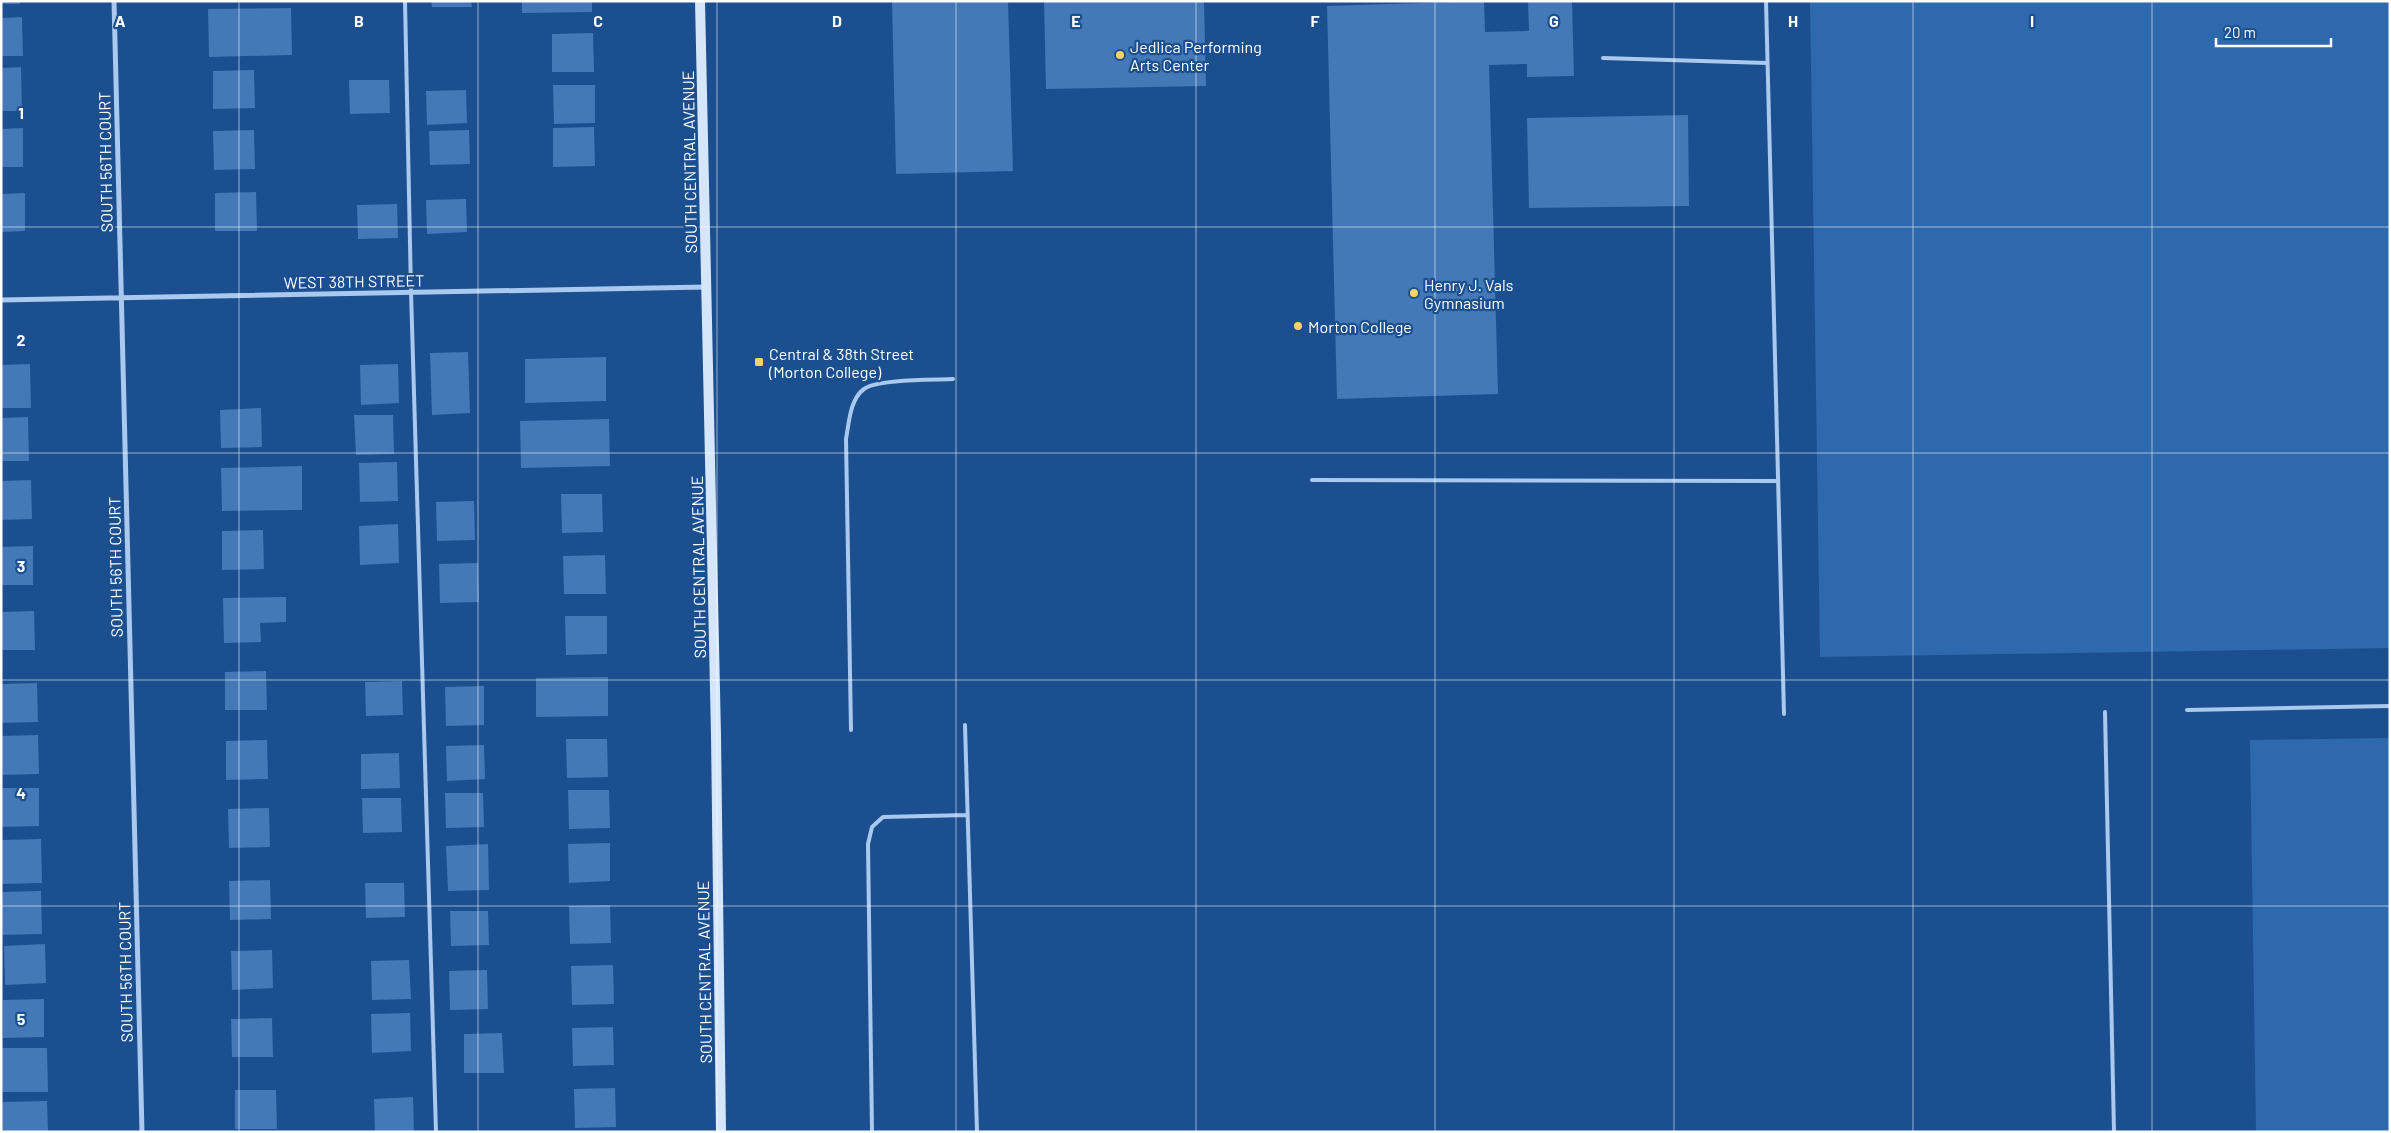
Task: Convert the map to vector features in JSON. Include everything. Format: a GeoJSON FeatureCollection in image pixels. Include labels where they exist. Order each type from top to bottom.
{"type":"FeatureCollection","features":[{"type":"Feature","properties":{"kind":"main road","name":"SOUTH CENTRAL AVENUE"},"geometry":{"type":"LineString","coordinates":[[700,1],[716,726],[721,1132]]}},
{"type":"Feature","properties":{"kind":"street","name":"SOUTH 56TH COURT"},"geometry":{"type":"LineString","coordinates":[[114,1],[142,1132]]}},
{"type":"Feature","properties":{"kind":"street","name":"WEST 38TH STREET"},"geometry":{"type":"LineString","coordinates":[[1,300],[707,287]]}},
{"type":"Feature","properties":{"kind":"lane"},"geometry":{"type":"LineString","coordinates":[[405,1],[411,292],[436,1132]]}},
{"type":"Feature","properties":{"kind":"lane"},"geometry":{"type":"LineString","coordinates":[[1766,1],[1784,714]]}},
{"type":"Feature","properties":{"kind":"lane"},"geometry":{"type":"LineString","coordinates":[[1603,58],[1767,63]]}},
{"type":"Feature","properties":{"kind":"lane"},"geometry":{"type":"LineString","coordinates":[[851,730],[846,439],[852,406],[864,389],[878,384],[953,379]]}},
{"type":"Feature","properties":{"kind":"lane"},"geometry":{"type":"LineString","coordinates":[[1312,480],[1778,481]]}},
{"type":"Feature","properties":{"kind":"lane"},"geometry":{"type":"LineString","coordinates":[[2187,710],[2390,706]]}},
{"type":"Feature","properties":{"kind":"lane"},"geometry":{"type":"LineString","coordinates":[[2105,712],[2114,1132]]}},
{"type":"Feature","properties":{"kind":"lane"},"geometry":{"type":"LineString","coordinates":[[965,724],[977,1132]]}},
{"type":"Feature","properties":{"kind":"lane"},"geometry":{"type":"LineString","coordinates":[[872,1132],[868,844],[872,827],[883,817],[967,815]]}},
{"type":"Feature","properties":{"kind":"shaded area"},"geometry":{"type":"Polygon","coordinates":[[[1810,1],[2390,1],[2390,648],[1820,657],[1810,1]]]}},
{"type":"Feature","properties":{"kind":"shaded area"},"geometry":{"type":"Polygon","coordinates":[[[2390,738],[2390,1132],[2256,1132],[2250,740],[2390,738]]]}},
{"type":"Feature","properties":{"kind":"building"},"geometry":{"type":"Polygon","coordinates":[[[1,1],[20,1],[20,4],[1,4],[1,1]]]}},
{"type":"Feature","properties":{"kind":"building"},"geometry":{"type":"Polygon","coordinates":[[[431,1],[471,1],[472,7],[432,7],[431,1]]]}},
{"type":"Feature","properties":{"kind":"building"},"geometry":{"type":"Polygon","coordinates":[[[522,1],[592,1],[592,12],[522,13],[522,1]]]}},
{"type":"Feature","properties":{"kind":"building"},"geometry":{"type":"Polygon","coordinates":[[[892,1],[1008,1],[1013,171],[896,174],[892,1]]]}},
{"type":"Feature","properties":{"kind":"building"},"geometry":{"type":"Polygon","coordinates":[[[1044,1],[1204,1],[1206,86],[1046,89],[1044,1]]]}},
{"type":"Feature","properties":{"kind":"building","name":"Morton College"},"geometry":{"type":"Polygon","coordinates":[[[1484,1],[1485,32],[1529,31],[1528,1],[1572,1],[1574,76],[1527,77],[1527,64],[1489,65],[1498,394],[1337,399],[1327,6],[1484,1]]]}},
{"type":"Feature","properties":{"kind":"building"},"geometry":{"type":"Polygon","coordinates":[[[291,8],[292,55],[209,57],[208,9],[291,8]]]}},
{"type":"Feature","properties":{"kind":"building"},"geometry":{"type":"Polygon","coordinates":[[[22,17],[23,56],[1,56],[1,18],[22,17]]]}},
{"type":"Feature","properties":{"kind":"building"},"geometry":{"type":"Polygon","coordinates":[[[593,33],[594,72],[552,72],[552,34],[593,33]]]}},
{"type":"Feature","properties":{"kind":"building"},"geometry":{"type":"Polygon","coordinates":[[[21,67],[22,111],[1,111],[1,68],[21,67]]]}},
{"type":"Feature","properties":{"kind":"building"},"geometry":{"type":"Polygon","coordinates":[[[254,70],[255,108],[213,109],[213,71],[254,70]]]}},
{"type":"Feature","properties":{"kind":"building"},"geometry":{"type":"Polygon","coordinates":[[[349,80],[389,80],[390,113],[350,114],[349,80]]]}},
{"type":"Feature","properties":{"kind":"building"},"geometry":{"type":"Polygon","coordinates":[[[553,85],[595,85],[595,123],[554,124],[553,85]]]}},
{"type":"Feature","properties":{"kind":"building"},"geometry":{"type":"Polygon","coordinates":[[[466,90],[467,123],[427,125],[426,91],[466,90]]]}},
{"type":"Feature","properties":{"kind":"building"},"geometry":{"type":"Polygon","coordinates":[[[1688,115],[1689,206],[1529,208],[1527,118],[1688,115]]]}},
{"type":"Feature","properties":{"kind":"building"},"geometry":{"type":"Polygon","coordinates":[[[594,127],[595,166],[553,167],[553,128],[594,127]]]}},
{"type":"Feature","properties":{"kind":"building"},"geometry":{"type":"Polygon","coordinates":[[[23,128],[23,167],[1,167],[1,129],[23,128]]]}},
{"type":"Feature","properties":{"kind":"building"},"geometry":{"type":"Polygon","coordinates":[[[254,130],[255,169],[214,170],[213,131],[254,130]]]}},
{"type":"Feature","properties":{"kind":"building"},"geometry":{"type":"Polygon","coordinates":[[[469,130],[470,164],[430,165],[429,131],[469,130]]]}},
{"type":"Feature","properties":{"kind":"building"},"geometry":{"type":"Polygon","coordinates":[[[256,192],[257,231],[215,231],[215,193],[256,192]]]}},
{"type":"Feature","properties":{"kind":"building"},"geometry":{"type":"Polygon","coordinates":[[[25,193],[25,231],[1,232],[1,194],[25,193]]]}},
{"type":"Feature","properties":{"kind":"building"},"geometry":{"type":"Polygon","coordinates":[[[466,199],[467,232],[427,234],[426,200],[466,199]]]}},
{"type":"Feature","properties":{"kind":"building"},"geometry":{"type":"Polygon","coordinates":[[[397,204],[398,238],[358,239],[357,205],[397,204]]]}},
{"type":"Feature","properties":{"kind":"building"},"geometry":{"type":"Polygon","coordinates":[[[468,352],[470,413],[432,415],[430,353],[468,352]]]}},
{"type":"Feature","properties":{"kind":"building"},"geometry":{"type":"Polygon","coordinates":[[[606,357],[606,401],[525,403],[525,359],[606,357]]]}},
{"type":"Feature","properties":{"kind":"building"},"geometry":{"type":"Polygon","coordinates":[[[30,364],[31,408],[1,408],[1,365],[30,364]]]}},
{"type":"Feature","properties":{"kind":"building"},"geometry":{"type":"Polygon","coordinates":[[[398,364],[399,403],[361,405],[360,365],[398,364]]]}},
{"type":"Feature","properties":{"kind":"building"},"geometry":{"type":"Polygon","coordinates":[[[261,408],[262,447],[221,448],[220,410],[261,408]]]}},
{"type":"Feature","properties":{"kind":"building"},"geometry":{"type":"Polygon","coordinates":[[[354,415],[393,415],[394,454],[356,455],[354,415]]]}},
{"type":"Feature","properties":{"kind":"building"},"geometry":{"type":"Polygon","coordinates":[[[28,417],[29,461],[1,461],[1,418],[28,417]]]}},
{"type":"Feature","properties":{"kind":"building"},"geometry":{"type":"Polygon","coordinates":[[[609,419],[610,466],[521,468],[520,421],[609,419]]]}},
{"type":"Feature","properties":{"kind":"building"},"geometry":{"type":"Polygon","coordinates":[[[397,462],[398,501],[360,502],[359,463],[397,462]]]}},
{"type":"Feature","properties":{"kind":"building"},"geometry":{"type":"Polygon","coordinates":[[[302,466],[302,510],[222,511],[221,468],[302,466]]]}},
{"type":"Feature","properties":{"kind":"building"},"geometry":{"type":"Polygon","coordinates":[[[31,480],[32,519],[1,520],[1,481],[31,480]]]}},
{"type":"Feature","properties":{"kind":"building"},"geometry":{"type":"Polygon","coordinates":[[[561,494],[602,494],[603,532],[562,533],[561,494]]]}},
{"type":"Feature","properties":{"kind":"building"},"geometry":{"type":"Polygon","coordinates":[[[474,501],[475,540],[437,541],[436,502],[474,501]]]}},
{"type":"Feature","properties":{"kind":"building"},"geometry":{"type":"Polygon","coordinates":[[[398,524],[399,563],[360,565],[359,526],[398,524]]]}},
{"type":"Feature","properties":{"kind":"building"},"geometry":{"type":"Polygon","coordinates":[[[263,530],[264,569],[222,570],[222,531],[263,530]]]}},
{"type":"Feature","properties":{"kind":"building"},"geometry":{"type":"Polygon","coordinates":[[[33,546],[33,585],[1,585],[1,547],[33,546]]]}},
{"type":"Feature","properties":{"kind":"building"},"geometry":{"type":"Polygon","coordinates":[[[605,555],[606,594],[564,594],[563,556],[605,555]]]}},
{"type":"Feature","properties":{"kind":"building"},"geometry":{"type":"Polygon","coordinates":[[[478,563],[479,602],[440,603],[439,564],[478,563]]]}},
{"type":"Feature","properties":{"kind":"building"},"geometry":{"type":"Polygon","coordinates":[[[286,597],[286,622],[260,623],[261,642],[224,643],[223,598],[286,597]]]}},
{"type":"Feature","properties":{"kind":"building"},"geometry":{"type":"Polygon","coordinates":[[[34,611],[35,650],[1,650],[1,612],[34,611]]]}},
{"type":"Feature","properties":{"kind":"building"},"geometry":{"type":"Polygon","coordinates":[[[565,616],[607,616],[607,654],[566,655],[565,616]]]}},
{"type":"Feature","properties":{"kind":"building"},"geometry":{"type":"Polygon","coordinates":[[[266,671],[267,710],[225,710],[225,672],[266,671]]]}},
{"type":"Feature","properties":{"kind":"building"},"geometry":{"type":"Polygon","coordinates":[[[608,677],[608,716],[536,717],[536,678],[608,677]]]}},
{"type":"Feature","properties":{"kind":"building"},"geometry":{"type":"Polygon","coordinates":[[[402,681],[403,715],[366,716],[365,682],[402,681]]]}},
{"type":"Feature","properties":{"kind":"building"},"geometry":{"type":"Polygon","coordinates":[[[37,683],[38,722],[1,723],[1,684],[37,683]]]}},
{"type":"Feature","properties":{"kind":"building"},"geometry":{"type":"Polygon","coordinates":[[[484,686],[484,725],[446,726],[445,687],[484,686]]]}},
{"type":"Feature","properties":{"kind":"building"},"geometry":{"type":"Polygon","coordinates":[[[38,735],[39,774],[1,775],[1,736],[38,735]]]}},
{"type":"Feature","properties":{"kind":"building"},"geometry":{"type":"Polygon","coordinates":[[[566,739],[607,739],[608,777],[567,778],[566,739]]]}},
{"type":"Feature","properties":{"kind":"building"},"geometry":{"type":"Polygon","coordinates":[[[267,740],[268,779],[226,780],[226,741],[267,740]]]}},
{"type":"Feature","properties":{"kind":"building"},"geometry":{"type":"Polygon","coordinates":[[[484,745],[485,779],[447,781],[446,746],[484,745]]]}},
{"type":"Feature","properties":{"kind":"building"},"geometry":{"type":"Polygon","coordinates":[[[399,753],[400,788],[361,789],[361,754],[399,753]]]}},
{"type":"Feature","properties":{"kind":"building"},"geometry":{"type":"Polygon","coordinates":[[[1,788],[39,788],[39,826],[1,827],[1,788]]]}},
{"type":"Feature","properties":{"kind":"building"},"geometry":{"type":"Polygon","coordinates":[[[568,790],[609,790],[610,828],[569,829],[568,790]]]}},
{"type":"Feature","properties":{"kind":"building"},"geometry":{"type":"Polygon","coordinates":[[[445,793],[483,793],[484,827],[446,828],[445,793]]]}},
{"type":"Feature","properties":{"kind":"building"},"geometry":{"type":"Polygon","coordinates":[[[362,798],[401,798],[402,832],[363,833],[362,798]]]}},
{"type":"Feature","properties":{"kind":"building"},"geometry":{"type":"Polygon","coordinates":[[[269,808],[270,847],[229,848],[228,809],[269,808]]]}},
{"type":"Feature","properties":{"kind":"building"},"geometry":{"type":"Polygon","coordinates":[[[41,839],[42,883],[1,884],[1,840],[41,839]]]}},
{"type":"Feature","properties":{"kind":"building"},"geometry":{"type":"Polygon","coordinates":[[[610,843],[610,881],[569,883],[568,844],[610,843]]]}},
{"type":"Feature","properties":{"kind":"building"},"geometry":{"type":"Polygon","coordinates":[[[488,844],[489,890],[448,891],[446,846],[488,844]]]}},
{"type":"Feature","properties":{"kind":"building"},"geometry":{"type":"Polygon","coordinates":[[[270,880],[271,919],[230,920],[229,881],[270,880]]]}},
{"type":"Feature","properties":{"kind":"building"},"geometry":{"type":"Polygon","coordinates":[[[365,883],[404,883],[405,917],[366,918],[365,883]]]}},
{"type":"Feature","properties":{"kind":"building"},"geometry":{"type":"Polygon","coordinates":[[[41,891],[42,934],[1,935],[1,892],[41,891]]]}},
{"type":"Feature","properties":{"kind":"building"},"geometry":{"type":"Polygon","coordinates":[[[610,905],[611,943],[570,944],[569,906],[610,905]]]}},
{"type":"Feature","properties":{"kind":"building"},"geometry":{"type":"Polygon","coordinates":[[[450,911],[488,911],[489,945],[451,946],[450,911]]]}},
{"type":"Feature","properties":{"kind":"building"},"geometry":{"type":"Polygon","coordinates":[[[45,944],[46,983],[5,985],[4,946],[45,944]]]}},
{"type":"Feature","properties":{"kind":"building"},"geometry":{"type":"Polygon","coordinates":[[[272,950],[273,988],[232,990],[231,951],[272,950]]]}},
{"type":"Feature","properties":{"kind":"building"},"geometry":{"type":"Polygon","coordinates":[[[409,960],[411,999],[372,1000],[371,961],[409,960]]]}},
{"type":"Feature","properties":{"kind":"building"},"geometry":{"type":"Polygon","coordinates":[[[613,965],[614,1004],[572,1005],[571,966],[613,965]]]}},
{"type":"Feature","properties":{"kind":"building"},"geometry":{"type":"Polygon","coordinates":[[[487,970],[488,1009],[450,1010],[449,971],[487,970]]]}},
{"type":"Feature","properties":{"kind":"building"},"geometry":{"type":"Polygon","coordinates":[[[44,999],[44,1037],[3,1038],[3,1000],[44,999]]]}},
{"type":"Feature","properties":{"kind":"building"},"geometry":{"type":"Polygon","coordinates":[[[410,1013],[411,1051],[372,1053],[371,1014],[410,1013]]]}},
{"type":"Feature","properties":{"kind":"building"},"geometry":{"type":"Polygon","coordinates":[[[272,1018],[273,1057],[232,1057],[231,1019],[272,1018]]]}},
{"type":"Feature","properties":{"kind":"building"},"geometry":{"type":"Polygon","coordinates":[[[613,1027],[614,1065],[573,1066],[572,1028],[613,1027]]]}},
{"type":"Feature","properties":{"kind":"building"},"geometry":{"type":"Polygon","coordinates":[[[502,1033],[504,1073],[464,1073],[464,1034],[502,1033]]]}},
{"type":"Feature","properties":{"kind":"building"},"geometry":{"type":"Polygon","coordinates":[[[1,1048],[47,1048],[48,1092],[1,1092],[1,1048]]]}},
{"type":"Feature","properties":{"kind":"building"},"geometry":{"type":"Polygon","coordinates":[[[615,1088],[616,1127],[575,1128],[574,1089],[615,1088]]]}},
{"type":"Feature","properties":{"kind":"building"},"geometry":{"type":"Polygon","coordinates":[[[235,1090],[276,1090],[277,1129],[235,1129],[235,1090]]]}},
{"type":"Feature","properties":{"kind":"building"},"geometry":{"type":"Polygon","coordinates":[[[413,1097],[414,1132],[375,1132],[374,1099],[413,1097]]]}},
{"type":"Feature","properties":{"kind":"building"},"geometry":{"type":"Polygon","coordinates":[[[47,1101],[48,1132],[1,1132],[1,1102],[47,1101]]]}},
{"type":"Feature","properties":{"kind":"place","name":"Jedlica Performing Arts Center"},"geometry":{"type":"Point","coordinates":[1120,55]}},
{"type":"Feature","properties":{"kind":"place","name":"Henry J. Vals Gymnasium"},"geometry":{"type":"Point","coordinates":[1414,293]}},
{"type":"Feature","properties":{"kind":"place","name":"Morton College"},"geometry":{"type":"Point","coordinates":[1298,326]}},
{"type":"Feature","properties":{"kind":"place","name":"Central & 38th Street (Morton College)"},"geometry":{"type":"Point","coordinates":[759,362]}}]}
